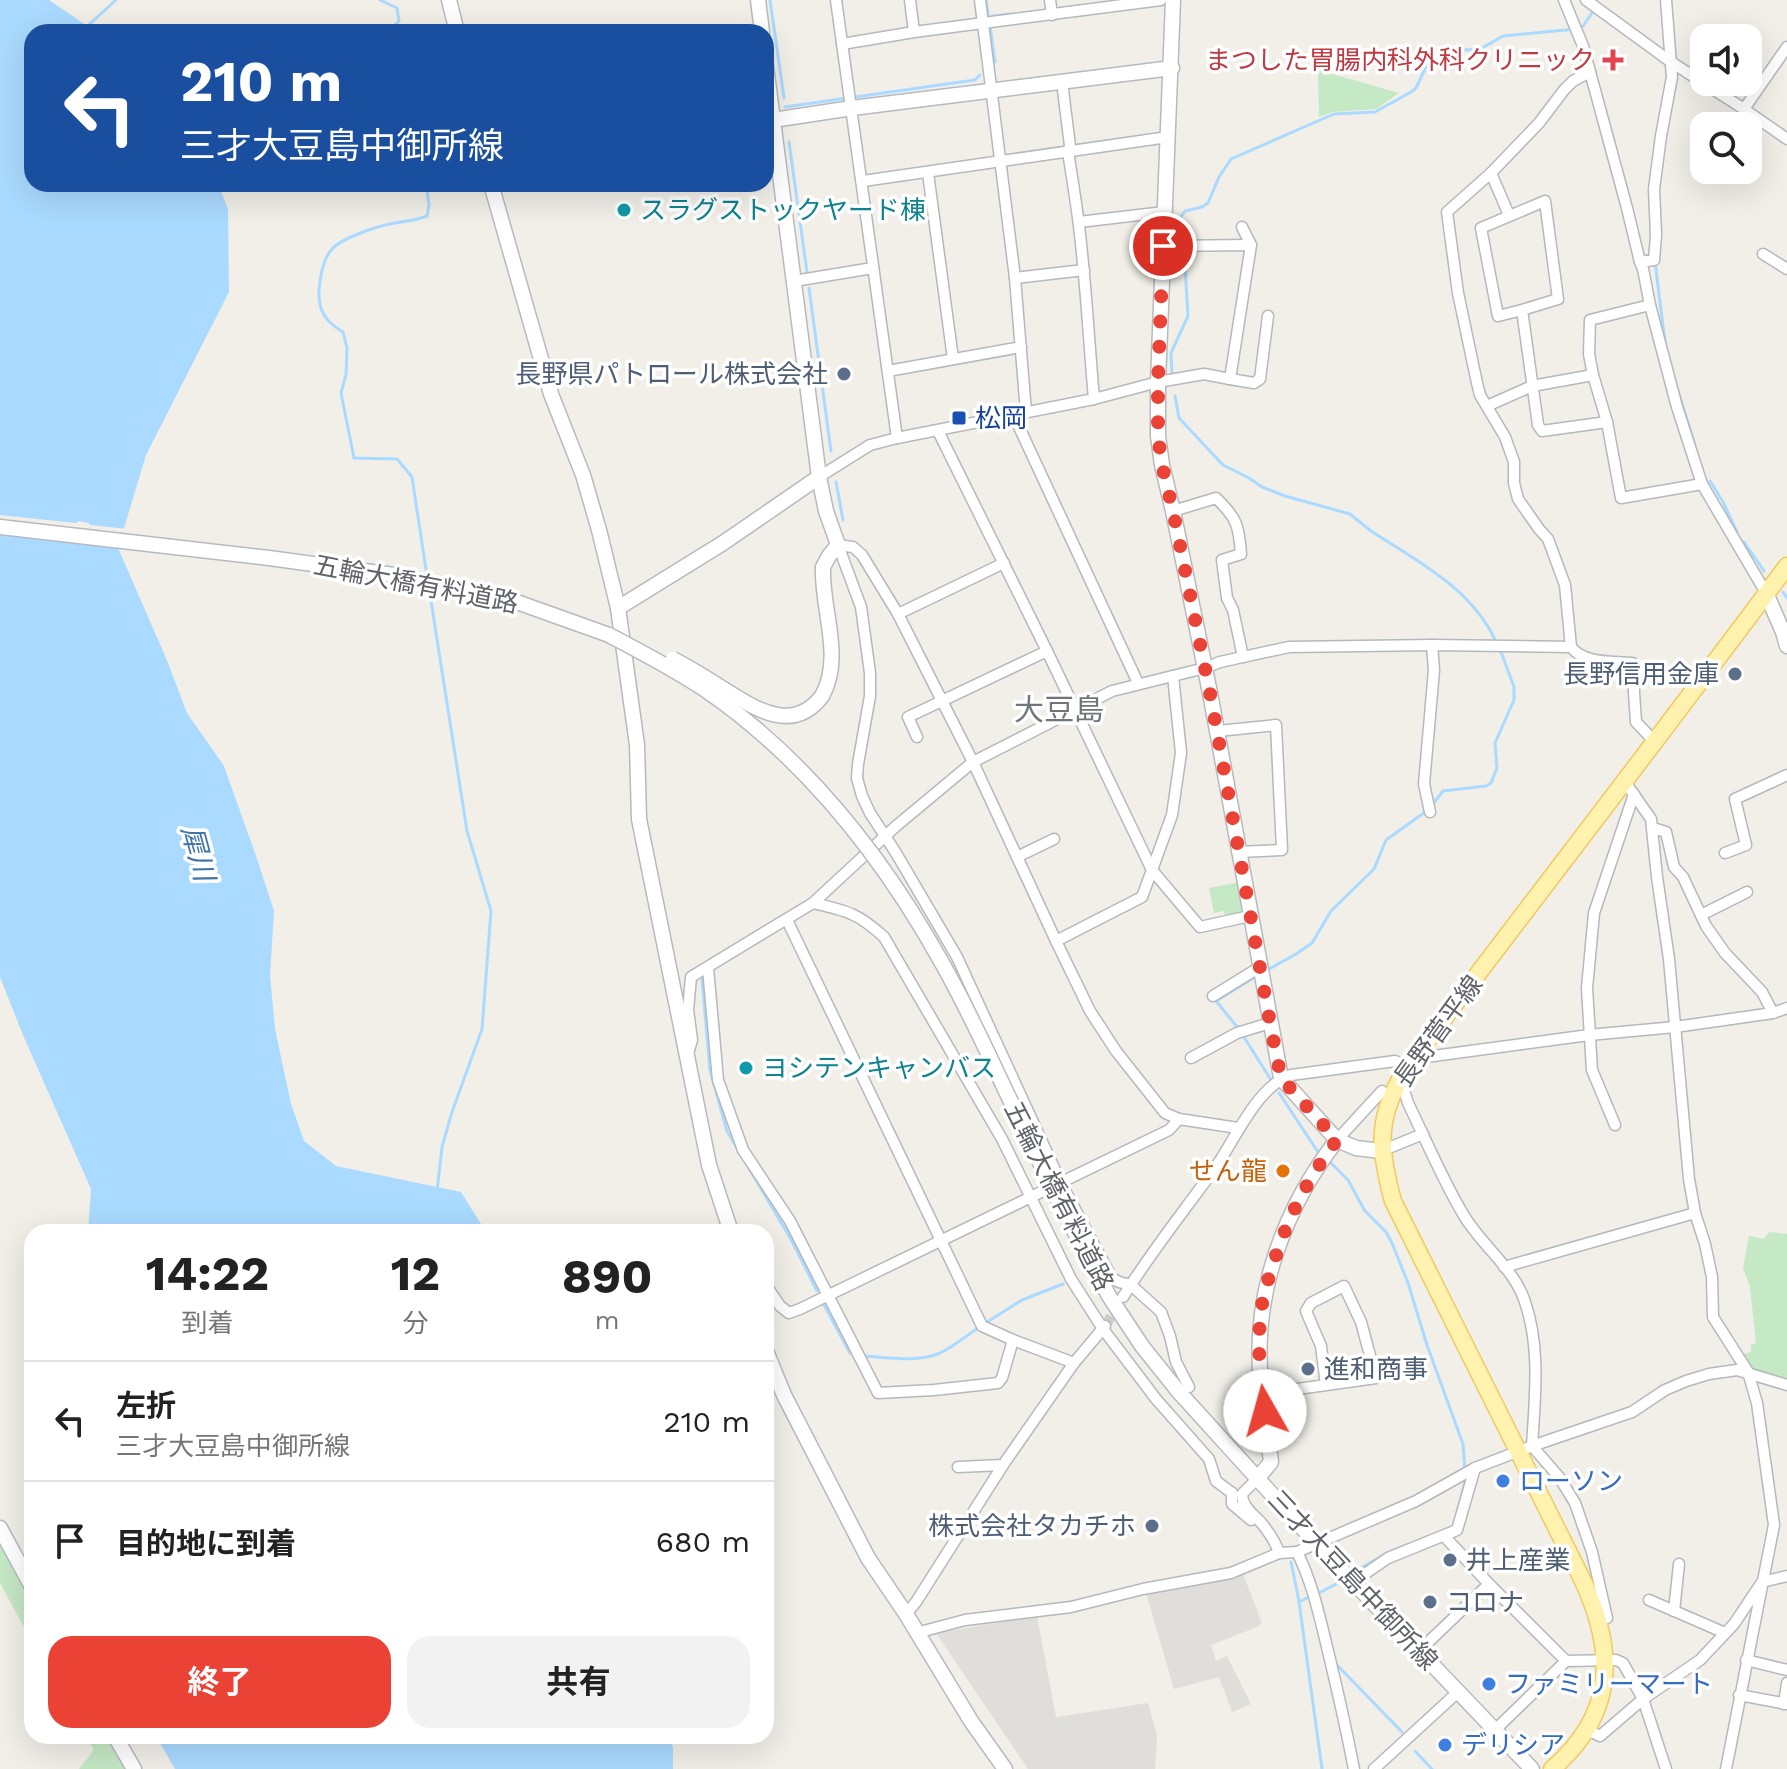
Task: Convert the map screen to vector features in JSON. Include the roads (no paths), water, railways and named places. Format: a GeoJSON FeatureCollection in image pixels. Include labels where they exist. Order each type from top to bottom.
{"type":"FeatureCollection","features":[{"type":"Feature","properties":{"kind":"main road"},"geometry":{"type":"LineString","coordinates":[[449,0],[455,24]]}},
{"type":"Feature","properties":{"kind":"main road"},"geometry":{"type":"LineString","coordinates":[[758,0],[761,24]]}},
{"type":"Feature","properties":{"kind":"main road"},"geometry":{"type":"LineString","coordinates":[[1173,0],[1158,382],[1158,436],[1162,465],[1218,731],[1281,1078],[1337,1140],[1356,1148],[1381,1151]]}},
{"type":"Feature","properties":{"kind":"main road"},"geometry":{"type":"LineString","coordinates":[[774,120],[1172,68]]}},
{"type":"Feature","properties":{"kind":"main road"},"geometry":{"type":"LineString","coordinates":[[609,635],[673,659],[757,709],[775,715],[795,716],[814,707],[829,681],[832,661],[823,567],[838,545],[826,511],[819,477],[774,128]]}},
{"type":"Feature","properties":{"kind":"main road"},"geometry":{"type":"LineString","coordinates":[[493,192],[551,394],[587,489],[618,608],[637,745],[639,819],[709,1165],[728,1224]]}},
{"type":"Feature","properties":{"kind":"main road"},"geometry":{"type":"LineString","coordinates":[[618,608],[723,543],[819,477]]}},
{"type":"Feature","properties":{"kind":"main road","name":"五輪大橋有料道路"},"geometry":{"type":"LineString","coordinates":[[0,527],[352,568],[477,591],[609,635],[674,670],[736,713],[797,767],[849,824],[897,890],[942,962],[1109,1296],[1142,1346],[1205,1422],[1258,1478]]}},
{"type":"Feature","properties":{"kind":"main road","name":"長野菅平線"},"geometry":{"type":"LineString","coordinates":[[1552,1769],[1587,1730],[1600,1703],[1603,1640],[1593,1603],[1525,1448],[1393,1201],[1381,1151],[1386,1110],[1394,1089],[1413,1059],[1629,788],[1654,741],[1787,566]]}},
{"type":"Feature","properties":{"kind":"main road"},"geometry":{"type":"LineString","coordinates":[[1766,593],[1787,646]]}},
{"type":"Feature","properties":{"kind":"main road","name":"三才大豆島中御所線"},"geometry":{"type":"LineString","coordinates":[[1337,1140],[1291,1215],[1264,1295],[1260,1343],[1262,1394],[1271,1462],[1258,1478],[1532,1769]]}},
{"type":"Feature","properties":{"kind":"main road"},"geometry":{"type":"LineString","coordinates":[[774,1371],[868,1558],[1005,1769]]}},
{"type":"Feature","properties":{"kind":"main road"},"geometry":{"type":"LineString","coordinates":[[0,1528],[24,1572]]}},
{"type":"Feature","properties":{"kind":"main road"},"geometry":{"type":"LineString","coordinates":[[120,1744],[134,1769]]}},
{"type":"Feature","properties":{"kind":"street"},"geometry":{"type":"LineString","coordinates":[[836,0],[897,438]]}},
{"type":"Feature","properties":{"kind":"street"},"geometry":{"type":"LineString","coordinates":[[910,0],[914,32]]}},
{"type":"Feature","properties":{"kind":"street"},"geometry":{"type":"LineString","coordinates":[[980,0],[1015,278],[1026,412]]}},
{"type":"Feature","properties":{"kind":"street"},"geometry":{"type":"LineString","coordinates":[[1050,0],[1052,15]]}},
{"type":"Feature","properties":{"kind":"street"},"geometry":{"type":"LineString","coordinates":[[842,44],[1052,15],[1113,3],[1161,0]]}},
{"type":"Feature","properties":{"kind":"street"},"geometry":{"type":"LineString","coordinates":[[1564,0],[1590,72],[1677,407],[1702,484],[1766,593]]}},
{"type":"Feature","properties":{"kind":"street"},"geometry":{"type":"LineString","coordinates":[[1640,262],[1654,260],[1654,189],[1672,77],[1666,0]]}},
{"type":"Feature","properties":{"kind":"street"},"geometry":{"type":"LineString","coordinates":[[1592,4],[1671,62],[1787,139]]}},
{"type":"Feature","properties":{"kind":"street"},"geometry":{"type":"LineString","coordinates":[[1744,109],[1787,47]]}},
{"type":"Feature","properties":{"kind":"street"},"geometry":{"type":"LineString","coordinates":[[1590,72],[1573,81],[1524,139],[1447,212],[1458,293],[1480,395],[1505,437],[1514,462],[1518,499],[1548,539],[1565,585],[1571,647],[1578,655],[1588,659],[1632,663],[1636,722],[1654,741]]}},
{"type":"Feature","properties":{"kind":"street"},"geometry":{"type":"LineString","coordinates":[[1062,82],[1084,270],[1094,399]]}},
{"type":"Feature","properties":{"kind":"street"},"geometry":{"type":"LineString","coordinates":[[863,181],[1168,137]]}},
{"type":"Feature","properties":{"kind":"street"},"geometry":{"type":"LineString","coordinates":[[928,173],[953,359]]}},
{"type":"Feature","properties":{"kind":"street"},"geometry":{"type":"LineString","coordinates":[[1491,173],[1509,215]]}},
{"type":"Feature","properties":{"kind":"street"},"geometry":{"type":"LineString","coordinates":[[1545,201],[1558,299],[1522,310],[1498,316],[1481,228],[1545,201]]}},
{"type":"Feature","properties":{"kind":"street"},"geometry":{"type":"LineString","coordinates":[[1079,222],[1164,212]]}},
{"type":"Feature","properties":{"kind":"street"},"geometry":{"type":"LineString","coordinates":[[1230,379],[1251,245],[1242,227]]}},
{"type":"Feature","properties":{"kind":"street"},"geometry":{"type":"LineString","coordinates":[[1163,246],[1251,245]]}},
{"type":"Feature","properties":{"kind":"street"},"geometry":{"type":"LineString","coordinates":[[1763,254],[1787,269]]}},
{"type":"Feature","properties":{"kind":"street"},"geometry":{"type":"LineString","coordinates":[[794,281],[873,268]]}},
{"type":"Feature","properties":{"kind":"street"},"geometry":{"type":"LineString","coordinates":[[1015,278],[1084,270]]}},
{"type":"Feature","properties":{"kind":"street"},"geometry":{"type":"LineString","coordinates":[[1650,305],[1590,320],[1589,354],[1607,422],[1621,498],[1702,484]]}},
{"type":"Feature","properties":{"kind":"street"},"geometry":{"type":"LineString","coordinates":[[1522,310],[1538,425],[1542,431],[1607,422]]}},
{"type":"Feature","properties":{"kind":"street"},"geometry":{"type":"LineString","coordinates":[[819,477],[870,445],[897,438],[1204,374],[1254,383],[1260,379],[1268,316]]}},
{"type":"Feature","properties":{"kind":"street"},"geometry":{"type":"LineString","coordinates":[[888,371],[1021,347]]}},
{"type":"Feature","properties":{"kind":"street"},"geometry":{"type":"LineString","coordinates":[[1487,406],[1532,386],[1593,375]]}},
{"type":"Feature","properties":{"kind":"street"},"geometry":{"type":"LineString","coordinates":[[1013,414],[1138,683]]}},
{"type":"Feature","properties":{"kind":"street"},"geometry":{"type":"LineString","coordinates":[[938,431],[1152,870],[1200,927],[1250,916]]}},
{"type":"Feature","properties":{"kind":"street"},"geometry":{"type":"LineString","coordinates":[[1173,511],[1216,498],[1237,521],[1241,554],[1222,560],[1227,598],[1233,610],[1243,657]]}},
{"type":"Feature","properties":{"kind":"street"},"geometry":{"type":"LineString","coordinates":[[1189,1387],[1176,1362],[1161,1312],[1131,1285],[1112,1278],[1061,1183],[957,957],[862,796],[857,778],[870,696],[870,673],[861,607],[838,545],[853,547],[862,555],[898,614],[973,762],[1090,1011],[1116,1051],[1165,1113],[1179,1119],[1238,1128]]}},
{"type":"Feature","properties":{"kind":"street"},"geometry":{"type":"LineString","coordinates":[[898,614],[1004,563]]}},
{"type":"Feature","properties":{"kind":"street"},"geometry":{"type":"LineString","coordinates":[[1429,808],[1424,784],[1434,670],[1432,645]]}},
{"type":"Feature","properties":{"kind":"street"},"geometry":{"type":"LineString","coordinates":[[686,1059],[692,1040],[688,1010],[691,977],[813,903],[973,762],[1112,691],[1289,647],[1571,647]]}},
{"type":"Feature","properties":{"kind":"street"},"geometry":{"type":"LineString","coordinates":[[917,737],[908,717],[1047,651]]}},
{"type":"Feature","properties":{"kind":"street"},"geometry":{"type":"LineString","coordinates":[[1056,941],[1142,897],[1172,815],[1181,753],[1173,676]]}},
{"type":"Feature","properties":{"kind":"street"},"geometry":{"type":"LineString","coordinates":[[1218,731],[1276,725],[1282,850],[1239,852]]}},
{"type":"Feature","properties":{"kind":"street"},"geometry":{"type":"LineString","coordinates":[[1725,853],[1746,845],[1735,799],[1787,775]]}},
{"type":"Feature","properties":{"kind":"street"},"geometry":{"type":"LineString","coordinates":[[1629,788],[1651,819],[1653,828],[1689,1179],[1712,1277],[1713,1317],[1748,1372],[1757,1403],[1774,1525],[1726,1769]]}},
{"type":"Feature","properties":{"kind":"street"},"geometry":{"type":"LineString","coordinates":[[1615,1125],[1592,1070],[1587,988],[1594,913],[1629,788]]}},
{"type":"Feature","properties":{"kind":"street"},"geometry":{"type":"LineString","coordinates":[[1653,828],[1666,832],[1674,867],[1683,877],[1701,915],[1725,953],[1762,992],[1773,1013]]}},
{"type":"Feature","properties":{"kind":"street"},"geometry":{"type":"LineString","coordinates":[[1017,857],[1054,839]]}},
{"type":"Feature","properties":{"kind":"street"},"geometry":{"type":"LineString","coordinates":[[1701,915],[1747,892]]}},
{"type":"Feature","properties":{"kind":"street"},"geometry":{"type":"LineString","coordinates":[[813,903],[847,911],[866,920],[884,937],[1002,1139],[1071,1279],[1156,1399],[1209,1459],[1216,1481],[1232,1493]]}},
{"type":"Feature","properties":{"kind":"street"},"geometry":{"type":"LineString","coordinates":[[787,920],[982,1326],[1074,1363]]}},
{"type":"Feature","properties":{"kind":"street"},"geometry":{"type":"LineString","coordinates":[[1213,996],[1260,967]]}},
{"type":"Feature","properties":{"kind":"street"},"geometry":{"type":"LineString","coordinates":[[708,968],[718,1080],[743,1150],[790,1221],[878,1393],[998,1383],[1013,1340]]}},
{"type":"Feature","properties":{"kind":"street"},"geometry":{"type":"LineString","coordinates":[[1123,1297],[1219,1163],[1238,1128],[1281,1078],[1589,1035],[1675,1027],[1773,1013],[1787,1008]]}},
{"type":"Feature","properties":{"kind":"street"},"geometry":{"type":"LineString","coordinates":[[1191,1058],[1240,1032],[1270,1023]]}},
{"type":"Feature","properties":{"kind":"street"},"geometry":{"type":"LineString","coordinates":[[1403,1087],[1463,1216],[1523,1296],[1531,1322],[1536,1373],[1525,1448]]}},
{"type":"Feature","properties":{"kind":"street"},"geometry":{"type":"LineString","coordinates":[[1337,1140],[1382,1091]]}},
{"type":"Feature","properties":{"kind":"street"},"geometry":{"type":"LineString","coordinates":[[774,1297],[789,1313],[1169,1130],[1179,1119]]}},
{"type":"Feature","properties":{"kind":"street"},"geometry":{"type":"LineString","coordinates":[[1381,1151],[1423,1134]]}},
{"type":"Feature","properties":{"kind":"street"},"geometry":{"type":"LineString","coordinates":[[1504,1267],[1695,1213]]}},
{"type":"Feature","properties":{"kind":"street"},"geometry":{"type":"LineString","coordinates":[[1262,1394],[1376,1378],[1361,1322],[1344,1286],[1311,1303],[1306,1311],[1321,1346],[1326,1385]]}},
{"type":"Feature","properties":{"kind":"street"},"geometry":{"type":"LineString","coordinates":[[906,1614],[1003,1465],[1074,1363],[1104,1327]]}},
{"type":"Feature","properties":{"kind":"street"},"geometry":{"type":"LineString","coordinates":[[916,1633],[965,1620],[1071,1607],[1143,1589],[1231,1573],[1279,1553],[1297,1552],[1416,1501],[1469,1471],[1525,1448],[1632,1412],[1665,1390],[1709,1374],[1737,1370],[1787,1385]]}},
{"type":"Feature","properties":{"kind":"street"},"geometry":{"type":"LineString","coordinates":[[1525,1448],[1559,1477],[1575,1503],[1592,1552],[1607,1618]]}},
{"type":"Feature","properties":{"kind":"street"},"geometry":{"type":"LineString","coordinates":[[958,1467],[1003,1465]]}},
{"type":"Feature","properties":{"kind":"street"},"geometry":{"type":"LineString","coordinates":[[1353,1582],[1388,1558],[1457,1530],[1469,1471]]}},
{"type":"Feature","properties":{"kind":"street"},"geometry":{"type":"LineString","coordinates":[[1232,1493],[1258,1478]]}},
{"type":"Feature","properties":{"kind":"street"},"geometry":{"type":"LineString","coordinates":[[1258,1478],[1244,1491],[1242,1498],[1269,1533],[1279,1553]]}},
{"type":"Feature","properties":{"kind":"street"},"geometry":{"type":"LineString","coordinates":[[1232,1493],[1232,1504],[1269,1533]]}},
{"type":"Feature","properties":{"kind":"street"},"geometry":{"type":"LineString","coordinates":[[1444,1536],[1566,1661]]}},
{"type":"Feature","properties":{"kind":"street"},"geometry":{"type":"LineString","coordinates":[[1297,1552],[1307,1573],[1323,1632],[1354,1769]]}},
{"type":"Feature","properties":{"kind":"street"},"geometry":{"type":"LineString","coordinates":[[1674,1611],[1679,1564]]}},
{"type":"Feature","properties":{"kind":"street"},"geometry":{"type":"LineString","coordinates":[[1587,1730],[1600,1736],[1643,1699],[1700,1660],[1734,1624],[1762,1582],[1787,1576]]}},
{"type":"Feature","properties":{"kind":"street"},"geometry":{"type":"LineString","coordinates":[[1419,1651],[1489,1584]]}},
{"type":"Feature","properties":{"kind":"street"},"geometry":{"type":"LineString","coordinates":[[1649,1600],[1725,1633]]}},
{"type":"Feature","properties":{"kind":"street"},"geometry":{"type":"LineString","coordinates":[[1495,1730],[1566,1661],[1616,1660],[1623,1663],[1643,1699],[1666,1769]]}},
{"type":"Feature","properties":{"kind":"street"},"geometry":{"type":"LineString","coordinates":[[1746,1660],[1787,1670]]}},
{"type":"Feature","properties":{"kind":"street"},"geometry":{"type":"LineString","coordinates":[[1739,1695],[1786,1704],[1787,1683]]}},
{"type":"Feature","properties":{"kind":"street"},"geometry":{"type":"LineString","coordinates":[[1374,1769],[1458,1692]]}},
{"type":"Feature","properties":{"kind":"water","name":"犀川"},"geometry":{"type":"Polygon","coordinates":[[[0,0],[49,0],[84,24],[24,24],[24,192],[221,192],[228,209],[229,292],[146,455],[118,548],[187,713],[224,766],[274,911],[270,975],[275,1029],[291,1104],[304,1141],[336,1166],[461,1192],[481,1224],[89,1224],[91,1189],[0,977],[0,0]]]}},
{"type":"Feature","properties":{"kind":"water"},"geometry":{"type":"Polygon","coordinates":[[[161,1744],[672,1744],[673,1748],[673,1769],[175,1769],[161,1744]]]}},
{"type":"Feature","properties":{"kind":"waterway"},"geometry":{"type":"LineString","coordinates":[[90,24],[116,0]]}},
{"type":"Feature","properties":{"kind":"waterway"},"geometry":{"type":"LineString","coordinates":[[380,0],[397,8],[399,21],[396,24]]}},
{"type":"Feature","properties":{"kind":"waterway"},"geometry":{"type":"LineString","coordinates":[[770,0],[773,24]]}},
{"type":"Feature","properties":{"kind":"waterway"},"geometry":{"type":"LineString","coordinates":[[986,0],[988,14]]}},
{"type":"Feature","properties":{"kind":"waterway"},"geometry":{"type":"LineString","coordinates":[[1184,241],[1180,218],[1185,211],[1208,203],[1231,159],[1334,114],[1375,112],[1416,88],[1429,53],[1440,48],[1482,48],[1503,36],[1583,26],[1594,10]]}},
{"type":"Feature","properties":{"kind":"waterway"},"geometry":{"type":"LineString","coordinates":[[992,19],[993,16],[1011,14]]}},
{"type":"Feature","properties":{"kind":"waterway"},"geometry":{"type":"LineString","coordinates":[[990,26],[995,62]]}},
{"type":"Feature","properties":{"kind":"waterway"},"geometry":{"type":"LineString","coordinates":[[774,28],[784,98]]}},
{"type":"Feature","properties":{"kind":"waterway"},"geometry":{"type":"LineString","coordinates":[[855,97],[975,80],[980,75]]}},
{"type":"Feature","properties":{"kind":"waterway"},"geometry":{"type":"LineString","coordinates":[[785,107],[847,98]]}},
{"type":"Feature","properties":{"kind":"waterway"},"geometry":{"type":"LineString","coordinates":[[789,142],[807,272]]}},
{"type":"Feature","properties":{"kind":"waterway"},"geometry":{"type":"LineString","coordinates":[[427,192],[427,216],[376,228],[351,237],[332,249],[324,263],[319,291],[322,310],[328,320],[343,332],[347,348],[346,375],[341,393],[354,458],[397,459],[412,477],[427,576]]}},
{"type":"Feature","properties":{"kind":"waterway"},"geometry":{"type":"LineString","coordinates":[[1172,375],[1171,353],[1188,316],[1184,249]]}},
{"type":"Feature","properties":{"kind":"waterway"},"geometry":{"type":"LineString","coordinates":[[1655,262],[1666,350]]}},
{"type":"Feature","properties":{"kind":"waterway"},"geometry":{"type":"LineString","coordinates":[[809,288],[831,451]]}},
{"type":"Feature","properties":{"kind":"waterway"},"geometry":{"type":"LineString","coordinates":[[1677,388],[1695,445]]}},
{"type":"Feature","properties":{"kind":"waterway"},"geometry":{"type":"LineString","coordinates":[[1175,396],[1179,418],[1223,465],[1285,496],[1350,514],[1458,591],[1486,623],[1496,642]]}},
{"type":"Feature","properties":{"kind":"waterway"},"geometry":{"type":"LineString","coordinates":[[1710,481],[1737,532]]}},
{"type":"Feature","properties":{"kind":"waterway"},"geometry":{"type":"LineString","coordinates":[[836,482],[843,520]]}},
{"type":"Feature","properties":{"kind":"waterway"},"geometry":{"type":"LineString","coordinates":[[1744,542],[1764,571]]}},
{"type":"Feature","properties":{"kind":"waterway"},"geometry":{"type":"LineString","coordinates":[[429,588],[467,831],[491,911],[482,1029],[442,1147],[437,1191]]}},
{"type":"Feature","properties":{"kind":"waterway"},"geometry":{"type":"LineString","coordinates":[[1783,592],[1787,598]]}},
{"type":"Feature","properties":{"kind":"waterway"},"geometry":{"type":"LineString","coordinates":[[1433,804],[1443,791],[1491,783],[1497,768],[1495,743],[1514,700],[1514,687],[1500,649]]}},
{"type":"Feature","properties":{"kind":"waterway"},"geometry":{"type":"LineString","coordinates":[[1269,969],[1312,943],[1331,911],[1374,869],[1386,840],[1428,810]]}},
{"type":"Feature","properties":{"kind":"waterway"},"geometry":{"type":"LineString","coordinates":[[1238,1028],[1216,1001],[1255,977]]}},
{"type":"Feature","properties":{"kind":"waterway"},"geometry":{"type":"LineString","coordinates":[[702,979],[710,1070],[727,1131],[792,1241],[817,1291]]}},
{"type":"Feature","properties":{"kind":"waterway"},"geometry":{"type":"LineString","coordinates":[[1242,1034],[1271,1080]]}},
{"type":"Feature","properties":{"kind":"waterway"},"geometry":{"type":"LineString","coordinates":[[1279,1093],[1318,1152]]}},
{"type":"Feature","properties":{"kind":"waterway"},"geometry":{"type":"LineString","coordinates":[[1329,1161],[1348,1180],[1365,1211],[1386,1232],[1392,1243],[1463,1444],[1465,1471]]}},
{"type":"Feature","properties":{"kind":"waterway"},"geometry":{"type":"LineString","coordinates":[[987,1322],[1022,1300],[1063,1284]]}},
{"type":"Feature","properties":{"kind":"waterway"},"geometry":{"type":"LineString","coordinates":[[823,1303],[850,1353]]}},
{"type":"Feature","properties":{"kind":"waterway"},"geometry":{"type":"LineString","coordinates":[[863,1356],[902,1359],[931,1356],[950,1348],[978,1328]]}},
{"type":"Feature","properties":{"kind":"waterway"},"geometry":{"type":"LineString","coordinates":[[1456,1517],[1466,1478]]}},
{"type":"Feature","properties":{"kind":"waterway"},"geometry":{"type":"LineString","coordinates":[[1358,1570],[1406,1545]]}},
{"type":"Feature","properties":{"kind":"waterway"},"geometry":{"type":"LineString","coordinates":[[1291,1562],[1299,1601]]}},
{"type":"Feature","properties":{"kind":"waterway"},"geometry":{"type":"LineString","coordinates":[[1317,1594],[1338,1583]]}},
{"type":"Feature","properties":{"kind":"waterway"},"geometry":{"type":"LineString","coordinates":[[1307,1598],[1299,1602],[1322,1769]]}},
{"type":"Feature","properties":{"kind":"waterway"},"geometry":{"type":"LineString","coordinates":[[1338,1666],[1402,1732]]}},
{"type":"Feature","properties":{"kind":"waterway"},"geometry":{"type":"LineString","coordinates":[[1415,1751],[1432,1769]]}},
{"type":"Feature","properties":{"kind":"tunnel"},"geometry":{"type":"LineString","coordinates":[[1106,1325],[1119,1303]]}},
{"type":"Feature","properties":{"kind":"place","name":"まつした胃腸内科外科クリニック"},"geometry":{"type":"Point","coordinates":[1613,60]}},
{"type":"Feature","properties":{"kind":"place","name":"スラグストックヤード棟"},"geometry":{"type":"Point","coordinates":[624,210]}},
{"type":"Feature","properties":{"kind":"place","name":"長野県パトロール株式会社"},"geometry":{"type":"Point","coordinates":[844,374]}},
{"type":"Feature","properties":{"kind":"place","name":"松岡"},"geometry":{"type":"Point","coordinates":[959,418]}},
{"type":"Feature","properties":{"kind":"place","name":"長野信用金庫"},"geometry":{"type":"Point","coordinates":[1735,674]}},
{"type":"Feature","properties":{"kind":"place","name":"ヨシテンキャンバス"},"geometry":{"type":"Point","coordinates":[746,1068]}},
{"type":"Feature","properties":{"kind":"place","name":"せん龍"},"geometry":{"type":"Point","coordinates":[1283,1171]}},
{"type":"Feature","properties":{"kind":"place","name":"進和商事"},"geometry":{"type":"Point","coordinates":[1308,1369]}},
{"type":"Feature","properties":{"kind":"place","name":"ローソン"},"geometry":{"type":"Point","coordinates":[1503,1481]}},
{"type":"Feature","properties":{"kind":"place","name":"株式会社タカチホ"},"geometry":{"type":"Point","coordinates":[1152,1526]}},
{"type":"Feature","properties":{"kind":"place","name":"井上産業"},"geometry":{"type":"Point","coordinates":[1450,1560]}},
{"type":"Feature","properties":{"kind":"place","name":"コロナ"},"geometry":{"type":"Point","coordinates":[1430,1602]}},
{"type":"Feature","properties":{"kind":"place","name":"ファミリーマート"},"geometry":{"type":"Point","coordinates":[1489,1684]}},
{"type":"Feature","properties":{"kind":"place","name":"デリシア"},"geometry":{"type":"Point","coordinates":[1445,1745]}},
{"type":"Feature","properties":{"kind":"district","name":"大豆島"},"geometry":{"type":"Point","coordinates":[1059,709]}}]}
